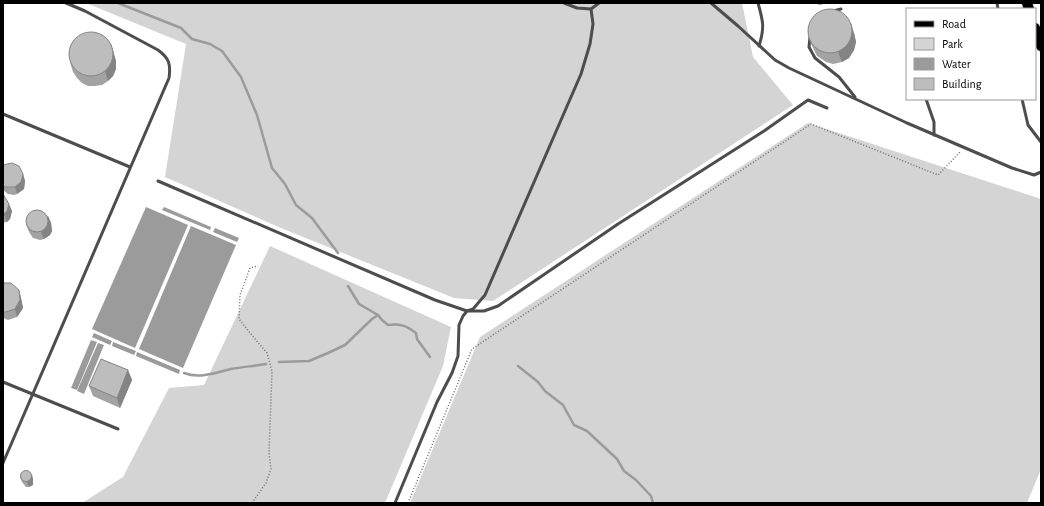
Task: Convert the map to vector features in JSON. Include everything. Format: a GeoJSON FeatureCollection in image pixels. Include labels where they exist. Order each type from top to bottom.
{"type":"FeatureCollection","features":[{"type":"Feature","properties":{"kind":"main road"},"geometry":{"type":"LineString","coordinates":[[1036,31],[1041,46]]}},
{"type":"Feature","properties":{"kind":"lane"},"geometry":{"type":"LineString","coordinates":[[3,463],[169,78],[169,61],[166,56],[158,50],[66,3]]}},
{"type":"Feature","properties":{"kind":"lane"},"geometry":{"type":"LineString","coordinates":[[564,3],[577,8],[591,10],[599,3]]}},
{"type":"Feature","properties":{"kind":"lane"},"geometry":{"type":"LineString","coordinates":[[711,3],[775,60],[789,68],[934,135],[1012,168],[1034,175],[1041,172]]}},
{"type":"Feature","properties":{"kind":"lane"},"geometry":{"type":"LineString","coordinates":[[758,3],[764,26],[760,46]]}},
{"type":"Feature","properties":{"kind":"lane"},"geometry":{"type":"LineString","coordinates":[[831,12],[841,8]]}},
{"type":"Feature","properties":{"kind":"lane"},"geometry":{"type":"LineString","coordinates":[[394,503],[458,356],[459,325],[467,311],[473,309],[485,295],[581,74],[590,44],[593,24],[591,10]]}},
{"type":"Feature","properties":{"kind":"lane"},"geometry":{"type":"LineString","coordinates":[[810,34],[809,47],[815,58],[839,77],[856,98]]}},
{"type":"Feature","properties":{"kind":"lane"},"geometry":{"type":"LineString","coordinates":[[158,181],[435,300],[467,311],[484,311],[498,306],[618,224],[764,131],[808,100],[827,108]]}},
{"type":"Feature","properties":{"kind":"lane"},"geometry":{"type":"LineString","coordinates":[[926,100],[934,122],[934,135]]}},
{"type":"Feature","properties":{"kind":"lane"},"geometry":{"type":"LineString","coordinates":[[1022,100],[1028,126],[1041,142]]}},
{"type":"Feature","properties":{"kind":"lane"},"geometry":{"type":"LineString","coordinates":[[3,114],[130,167]]}},
{"type":"Feature","properties":{"kind":"lane"},"geometry":{"type":"LineString","coordinates":[[3,382],[118,429]]}},
{"type":"Feature","properties":{"kind":"path"},"geometry":{"type":"LineString","coordinates":[[408,503],[472,349],[810,124],[938,175],[963,149]]}},
{"type":"Feature","properties":{"kind":"path"},"geometry":{"type":"LineString","coordinates":[[252,503],[266,483],[271,469],[269,453],[272,371],[270,359],[267,353],[239,319],[240,295],[250,268],[258,266]]}},
{"type":"Feature","properties":{"kind":"green space"},"geometry":{"type":"Polygon","coordinates":[[[86,3],[742,3],[753,57],[793,105],[493,301],[454,298],[281,228],[165,177],[186,44],[86,3]]]}},
{"type":"Feature","properties":{"kind":"green space"},"geometry":{"type":"Polygon","coordinates":[[[808,123],[1041,199],[1041,469],[1027,503],[410,503],[480,337],[808,123]]]}},
{"type":"Feature","properties":{"kind":"green space"},"geometry":{"type":"Polygon","coordinates":[[[270,246],[451,327],[443,366],[385,503],[82,503],[123,477],[169,388],[204,385],[270,246]]]}},
{"type":"Feature","properties":{"kind":"water"},"geometry":{"type":"Polygon","coordinates":[[[146,207],[188,225],[135,348],[92,329],[146,207]]]}},
{"type":"Feature","properties":{"kind":"water"},"geometry":{"type":"Polygon","coordinates":[[[164,207],[211,227],[210,230],[162,210],[164,207]]]}},
{"type":"Feature","properties":{"kind":"water"},"geometry":{"type":"Polygon","coordinates":[[[191,226],[236,245],[183,368],[139,349],[191,226]]]}},
{"type":"Feature","properties":{"kind":"water"},"geometry":{"type":"Polygon","coordinates":[[[215,228],[239,238],[237,242],[213,232],[215,228]]]}},
{"type":"Feature","properties":{"kind":"water"},"geometry":{"type":"Polygon","coordinates":[[[94,333],[112,341],[110,345],[92,337],[94,333]]]}},
{"type":"Feature","properties":{"kind":"water"},"geometry":{"type":"Polygon","coordinates":[[[91,340],[97,342],[77,390],[71,388],[91,340]]]}},
{"type":"Feature","properties":{"kind":"water"},"geometry":{"type":"Polygon","coordinates":[[[113,342],[136,351],[134,355],[112,346],[113,342]]]}},
{"type":"Feature","properties":{"kind":"water"},"geometry":{"type":"Polygon","coordinates":[[[98,343],[104,345],[84,394],[77,391],[98,343]]]}},
{"type":"Feature","properties":{"kind":"water"},"geometry":{"type":"Polygon","coordinates":[[[137,352],[180,370],[179,374],[136,356],[137,352]]]}},
{"type":"Feature","properties":{"kind":"building"},"geometry":{"type":"Polygon","coordinates":[[[826,9],[834,9],[846,15],[852,27],[852,35],[846,47],[834,53],[826,53],[814,47],[808,35],[808,27],[814,15],[826,9]]]}},
{"type":"Feature","properties":{"kind":"building"},"geometry":{"type":"Polygon","coordinates":[[[87,32],[95,32],[107,38],[113,50],[113,58],[107,70],[95,76],[87,76],[75,70],[69,58],[69,50],[75,38],[87,32]]]}},
{"type":"Feature","properties":{"kind":"building"},"geometry":{"type":"Polygon","coordinates":[[[12,163],[19,166],[23,174],[21,182],[15,187],[5,187],[3,185],[3,165],[12,163]]]}},
{"type":"Feature","properties":{"kind":"building"},"geometry":{"type":"Polygon","coordinates":[[[3,194],[9,204],[7,211],[3,215],[3,194]]]}},
{"type":"Feature","properties":{"kind":"building"},"geometry":{"type":"Polygon","coordinates":[[[37,210],[45,213],[48,221],[45,229],[37,232],[29,229],[26,221],[29,213],[37,210]]]}},
{"type":"Feature","properties":{"kind":"building"},"geometry":{"type":"Polygon","coordinates":[[[3,283],[11,283],[19,290],[20,300],[15,309],[6,312],[3,312],[3,283]]]}},
{"type":"Feature","properties":{"kind":"building"},"geometry":{"type":"Polygon","coordinates":[[[101,359],[128,370],[117,398],[89,386],[101,359]]]}},
{"type":"Feature","properties":{"kind":"building"},"geometry":{"type":"Polygon","coordinates":[[[26,470],[30,472],[32,476],[30,480],[26,482],[22,480],[20,476],[22,472],[26,470]]]}},
{"type":"Feature","properties":{"kind":"waterway"},"geometry":{"type":"LineString","coordinates":[[118,3],[181,28],[192,39],[210,44],[222,51],[241,77],[257,115],[272,168],[285,184],[296,205],[312,218],[338,253]]}},
{"type":"Feature","properties":{"kind":"waterway"},"geometry":{"type":"LineString","coordinates":[[348,286],[359,304],[378,315],[388,325],[396,324],[416,333],[417,339],[430,357]]}},
{"type":"Feature","properties":{"kind":"waterway"},"geometry":{"type":"LineString","coordinates":[[279,362],[309,361],[345,345],[378,315]]}},
{"type":"Feature","properties":{"kind":"waterway"},"geometry":{"type":"LineString","coordinates":[[184,373],[190,375],[213,374],[231,369],[266,364]]}},
{"type":"Feature","properties":{"kind":"waterway"},"geometry":{"type":"LineString","coordinates":[[518,366],[538,382],[545,391],[563,405],[574,425],[587,431],[617,459],[624,471],[636,480],[651,496],[653,503]]}}]}
